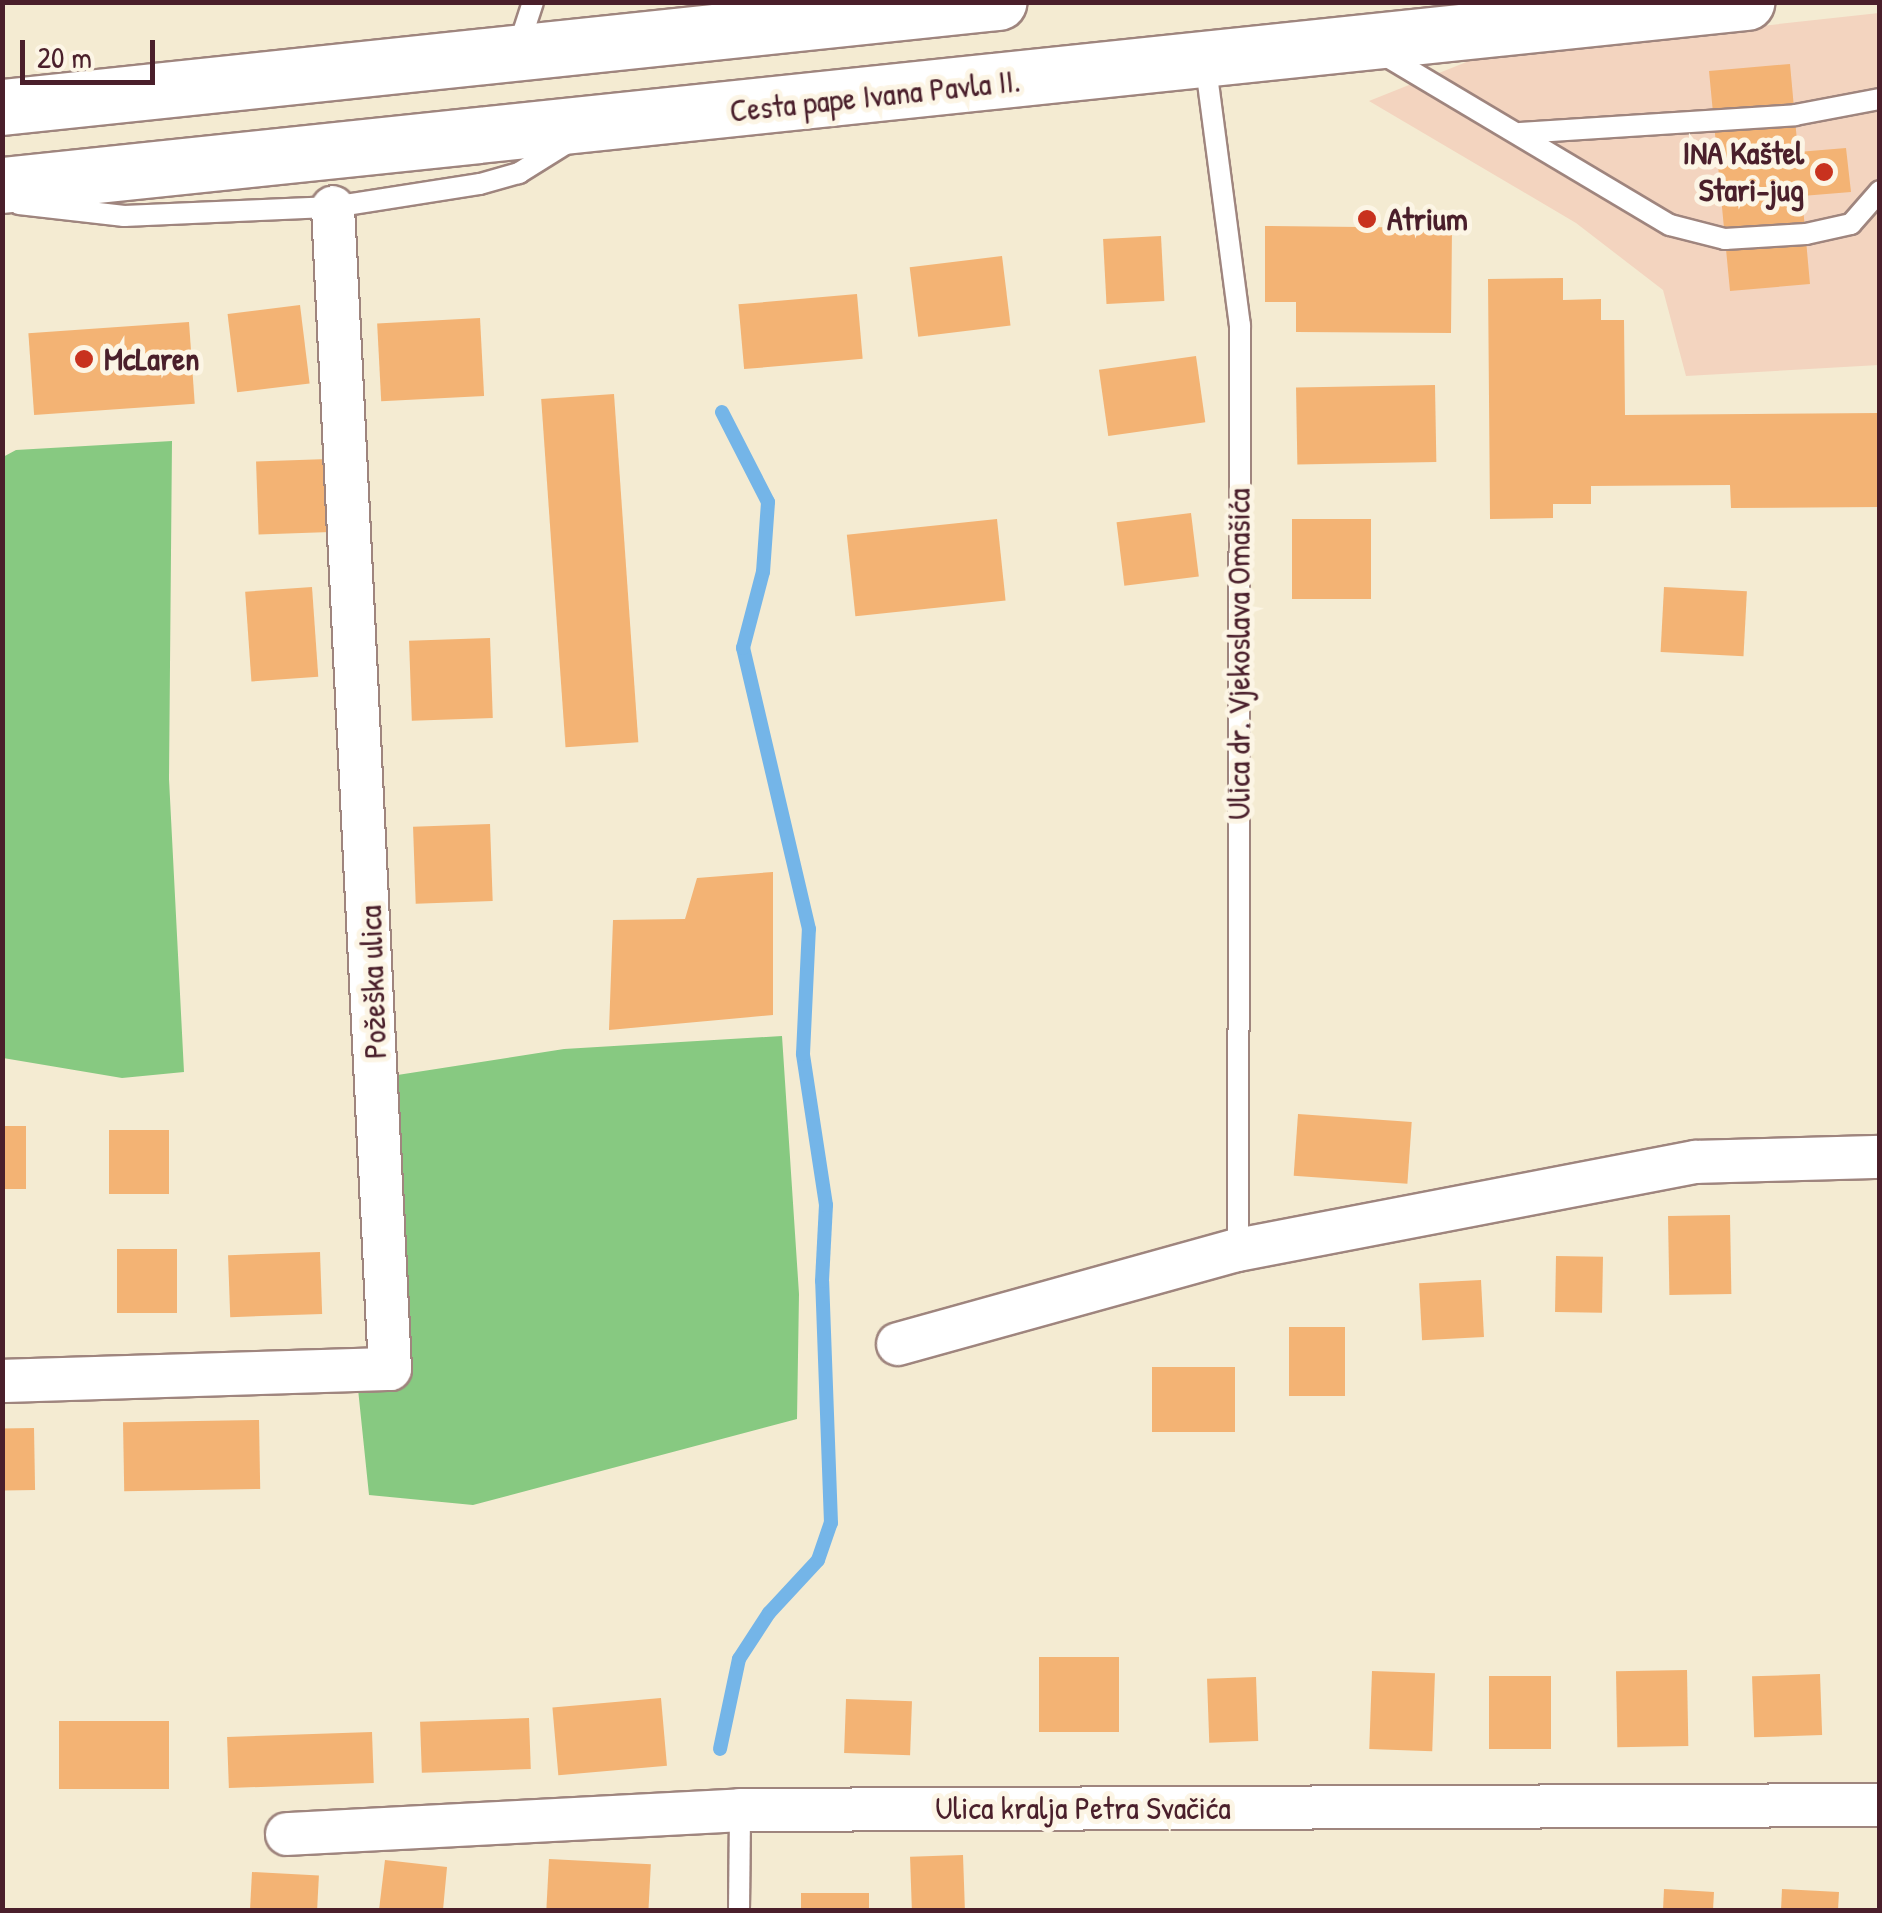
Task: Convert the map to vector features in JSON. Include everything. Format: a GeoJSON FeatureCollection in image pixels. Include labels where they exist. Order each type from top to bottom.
{"type":"FeatureCollection","features":[{"type":"Feature","properties":{"kind":"main road"},"geometry":{"type":"LineString","coordinates":[[2,108],[998,2]]}},
{"type":"Feature","properties":{"kind":"main road","name":"Cesta pape Ivana Pavla II."},"geometry":{"type":"LineString","coordinates":[[2,185],[1746,2]]}},
{"type":"Feature","properties":{"kind":"street","name":"Požeška ulica"},"geometry":{"type":"LineString","coordinates":[[2,1381],[390,1369],[333,207]]}},
{"type":"Feature","properties":{"kind":"street"},"geometry":{"type":"LineString","coordinates":[[898,1344],[1238,1250],[1696,1162],[1880,1157]]}},
{"type":"Feature","properties":{"kind":"street","name":"Ulica kralja Petra Svačića"},"geometry":{"type":"LineString","coordinates":[[286,1834],[740,1810],[1880,1805]]}},
{"type":"Feature","properties":{"kind":"lane"},"geometry":{"type":"LineString","coordinates":[[515,56],[533,2]]}},
{"type":"Feature","properties":{"kind":"lane"},"geometry":{"type":"LineString","coordinates":[[1362,42],[1670,226],[1725,239],[1806,234],[1851,224],[1880,190]]}},
{"type":"Feature","properties":{"kind":"lane","name":"Ulica dr. Vjekoslava Omašića"},"geometry":{"type":"LineString","coordinates":[[1205,60],[1240,325],[1238,1250]]}},
{"type":"Feature","properties":{"kind":"lane"},"geometry":{"type":"LineString","coordinates":[[1520,133],[1795,115],[1880,98]]}},
{"type":"Feature","properties":{"kind":"lane"},"geometry":{"type":"LineString","coordinates":[[2,200],[124,216],[333,207],[519,173],[595,125]]}},
{"type":"Feature","properties":{"kind":"lane"},"geometry":{"type":"LineString","coordinates":[[739,1910],[740,1810]]}},
{"type":"Feature","properties":{"kind":"shaded area"},"geometry":{"type":"Polygon","coordinates":[[[1879,13],[1879,365],[1686,376],[1663,290],[1576,223],[1369,101],[1479,57],[1879,13]]]}},
{"type":"Feature","properties":{"kind":"green space"},"geometry":{"type":"Polygon","coordinates":[[[172,441],[169,779],[184,1072],[122,1078],[3,1058],[3,457],[16,450],[172,441]]]}},
{"type":"Feature","properties":{"kind":"green space"},"geometry":{"type":"Polygon","coordinates":[[[782,1036],[799,1294],[797,1419],[473,1505],[369,1495],[358,1389],[407,1369],[391,1076],[564,1049],[782,1036]]]}},
{"type":"Feature","properties":{"kind":"building"},"geometry":{"type":"Polygon","coordinates":[[[1790,64],[1798,152],[1846,148],[1851,192],[1802,196],[1810,284],[1730,291],[1709,71],[1790,64]]]}},
{"type":"Feature","properties":{"kind":"building"},"geometry":{"type":"Polygon","coordinates":[[[1265,226],[1452,228],[1451,333],[1296,332],[1296,302],[1265,302],[1265,226]]]}},
{"type":"Feature","properties":{"kind":"building"},"geometry":{"type":"Polygon","coordinates":[[[1161,236],[1164,301],[1106,304],[1103,239],[1161,236]]]}},
{"type":"Feature","properties":{"kind":"building"},"geometry":{"type":"Polygon","coordinates":[[[1002,256],[1011,325],[918,337],[910,267],[1002,256]]]}},
{"type":"Feature","properties":{"kind":"building"},"geometry":{"type":"Polygon","coordinates":[[[1563,278],[1563,300],[1601,299],[1601,320],[1624,320],[1625,415],[1880,413],[1880,507],[1731,508],[1730,485],[1591,486],[1591,504],[1553,504],[1553,518],[1490,519],[1488,279],[1563,278]]]}},
{"type":"Feature","properties":{"kind":"building"},"geometry":{"type":"Polygon","coordinates":[[[857,294],[863,359],[744,369],[738,304],[857,294]]]}},
{"type":"Feature","properties":{"kind":"building"},"geometry":{"type":"Polygon","coordinates":[[[300,305],[310,383],[237,392],[228,314],[300,305]]]}},
{"type":"Feature","properties":{"kind":"building"},"geometry":{"type":"Polygon","coordinates":[[[480,318],[484,396],[381,401],[377,323],[480,318]]]}},
{"type":"Feature","properties":{"kind":"building"},"geometry":{"type":"Polygon","coordinates":[[[189,322],[195,404],[34,415],[28,333],[189,322]]]}},
{"type":"Feature","properties":{"kind":"building"},"geometry":{"type":"Polygon","coordinates":[[[1196,356],[1205,422],[1108,436],[1099,370],[1196,356]]]}},
{"type":"Feature","properties":{"kind":"building"},"geometry":{"type":"Polygon","coordinates":[[[1435,385],[1436,462],[1297,464],[1296,387],[1435,385]]]}},
{"type":"Feature","properties":{"kind":"building"},"geometry":{"type":"Polygon","coordinates":[[[614,394],[638,742],[566,747],[541,399],[614,394]]]}},
{"type":"Feature","properties":{"kind":"building"},"geometry":{"type":"Polygon","coordinates":[[[328,459],[331,532],[259,534],[256,462],[328,459]]]}},
{"type":"Feature","properties":{"kind":"building"},"geometry":{"type":"Polygon","coordinates":[[[1191,513],[1199,577],[1124,586],[1117,522],[1191,513]]]}},
{"type":"Feature","properties":{"kind":"building"},"geometry":{"type":"Polygon","coordinates":[[[997,519],[1006,601],[855,616],[847,535],[997,519]]]}},
{"type":"Feature","properties":{"kind":"building"},"geometry":{"type":"Polygon","coordinates":[[[1292,519],[1371,519],[1371,599],[1292,599],[1292,519]]]}},
{"type":"Feature","properties":{"kind":"building"},"geometry":{"type":"Polygon","coordinates":[[[312,587],[318,677],[251,681],[245,592],[312,587]]]}},
{"type":"Feature","properties":{"kind":"building"},"geometry":{"type":"Polygon","coordinates":[[[1664,587],[1747,591],[1743,656],[1661,652],[1664,587]]]}},
{"type":"Feature","properties":{"kind":"building"},"geometry":{"type":"Polygon","coordinates":[[[490,638],[493,718],[412,721],[409,641],[490,638]]]}},
{"type":"Feature","properties":{"kind":"building"},"geometry":{"type":"Polygon","coordinates":[[[490,824],[493,901],[416,904],[413,827],[490,824]]]}},
{"type":"Feature","properties":{"kind":"building"},"geometry":{"type":"Polygon","coordinates":[[[773,872],[773,1015],[609,1030],[613,920],[685,919],[697,878],[773,872]]]}},
{"type":"Feature","properties":{"kind":"building"},"geometry":{"type":"Polygon","coordinates":[[[1298,1114],[1412,1122],[1407,1184],[1294,1176],[1298,1114]]]}},
{"type":"Feature","properties":{"kind":"building"},"geometry":{"type":"Polygon","coordinates":[[[2,1126],[26,1126],[26,1189],[2,1189],[2,1126]]]}},
{"type":"Feature","properties":{"kind":"building"},"geometry":{"type":"Polygon","coordinates":[[[109,1130],[169,1130],[169,1194],[109,1194],[109,1130]]]}},
{"type":"Feature","properties":{"kind":"building"},"geometry":{"type":"Polygon","coordinates":[[[1730,1215],[1731,1294],[1669,1295],[1668,1216],[1730,1215]]]}},
{"type":"Feature","properties":{"kind":"building"},"geometry":{"type":"Polygon","coordinates":[[[117,1249],[177,1249],[177,1313],[117,1313],[117,1249]]]}},
{"type":"Feature","properties":{"kind":"building"},"geometry":{"type":"Polygon","coordinates":[[[320,1252],[322,1314],[230,1317],[228,1255],[320,1252]]]}},
{"type":"Feature","properties":{"kind":"building"},"geometry":{"type":"Polygon","coordinates":[[[1556,1256],[1603,1257],[1602,1313],[1555,1312],[1556,1256]]]}},
{"type":"Feature","properties":{"kind":"building"},"geometry":{"type":"Polygon","coordinates":[[[1481,1280],[1484,1337],[1422,1340],[1419,1283],[1481,1280]]]}},
{"type":"Feature","properties":{"kind":"building"},"geometry":{"type":"Polygon","coordinates":[[[1289,1327],[1345,1327],[1345,1396],[1289,1396],[1289,1327]]]}},
{"type":"Feature","properties":{"kind":"building"},"geometry":{"type":"Polygon","coordinates":[[[1152,1367],[1235,1367],[1235,1432],[1152,1432],[1152,1367]]]}},
{"type":"Feature","properties":{"kind":"building"},"geometry":{"type":"Polygon","coordinates":[[[259,1420],[260,1489],[124,1491],[123,1422],[259,1420]]]}},
{"type":"Feature","properties":{"kind":"building"},"geometry":{"type":"Polygon","coordinates":[[[34,1428],[35,1490],[3,1491],[2,1429],[34,1428]]]}},
{"type":"Feature","properties":{"kind":"building"},"geometry":{"type":"Polygon","coordinates":[[[1039,1657],[1119,1657],[1119,1732],[1039,1732],[1039,1657]]]}},
{"type":"Feature","properties":{"kind":"building"},"geometry":{"type":"Polygon","coordinates":[[[1687,1670],[1688,1746],[1617,1747],[1616,1671],[1687,1670]]]}},
{"type":"Feature","properties":{"kind":"building"},"geometry":{"type":"Polygon","coordinates":[[[1372,1671],[1435,1673],[1432,1751],[1369,1749],[1372,1671]]]}},
{"type":"Feature","properties":{"kind":"building"},"geometry":{"type":"Polygon","coordinates":[[[1820,1674],[1822,1735],[1754,1737],[1752,1676],[1820,1674]]]}},
{"type":"Feature","properties":{"kind":"building"},"geometry":{"type":"Polygon","coordinates":[[[1489,1676],[1551,1676],[1551,1749],[1489,1749],[1489,1676]]]}},
{"type":"Feature","properties":{"kind":"building"},"geometry":{"type":"Polygon","coordinates":[[[1256,1677],[1258,1741],[1209,1743],[1207,1679],[1256,1677]]]}},
{"type":"Feature","properties":{"kind":"building"},"geometry":{"type":"Polygon","coordinates":[[[661,1698],[667,1766],[558,1775],[552,1707],[661,1698]]]}},
{"type":"Feature","properties":{"kind":"building"},"geometry":{"type":"Polygon","coordinates":[[[846,1699],[912,1701],[910,1755],[844,1753],[846,1699]]]}},
{"type":"Feature","properties":{"kind":"building"},"geometry":{"type":"Polygon","coordinates":[[[529,1718],[531,1769],[422,1773],[420,1722],[529,1718]]]}},
{"type":"Feature","properties":{"kind":"building"},"geometry":{"type":"Polygon","coordinates":[[[59,1721],[169,1721],[169,1789],[59,1789],[59,1721]]]}},
{"type":"Feature","properties":{"kind":"building"},"geometry":{"type":"Polygon","coordinates":[[[372,1732],[374,1783],[229,1788],[227,1737],[372,1732]]]}},
{"type":"Feature","properties":{"kind":"building"},"geometry":{"type":"Polygon","coordinates":[[[963,1855],[965,1910],[912,1910],[910,1857],[963,1855]]]}},
{"type":"Feature","properties":{"kind":"building"},"geometry":{"type":"Polygon","coordinates":[[[549,1859],[651,1864],[648,1910],[546,1910],[549,1859]]]}},
{"type":"Feature","properties":{"kind":"building"},"geometry":{"type":"Polygon","coordinates":[[[385,1860],[447,1867],[443,1910],[379,1910],[385,1860]]]}},
{"type":"Feature","properties":{"kind":"building"},"geometry":{"type":"Polygon","coordinates":[[[252,1872],[319,1876],[317,1910],[250,1910],[252,1872]]]}},
{"type":"Feature","properties":{"kind":"building"},"geometry":{"type":"Polygon","coordinates":[[[1664,1889],[1714,1892],[1713,1910],[1663,1910],[1664,1889]]]}},
{"type":"Feature","properties":{"kind":"building"},"geometry":{"type":"Polygon","coordinates":[[[1782,1889],[1839,1892],[1838,1910],[1781,1910],[1782,1889]]]}},
{"type":"Feature","properties":{"kind":"building"},"geometry":{"type":"Polygon","coordinates":[[[801,1893],[869,1893],[869,1910],[801,1910],[801,1893]]]}},
{"type":"Feature","properties":{"kind":"waterway"},"geometry":{"type":"LineString","coordinates":[[720,1749],[739,1659],[769,1613],[818,1560],[831,1523],[822,1281],[826,1205],[803,1054],[809,929],[743,648],[763,572],[768,502],[722,412]]}},
{"type":"Feature","properties":{"kind":"place","name":"INA Kaštel Stari-jug"},"geometry":{"type":"Point","coordinates":[1824,172]}},
{"type":"Feature","properties":{"kind":"place","name":"Atrium"},"geometry":{"type":"Point","coordinates":[1367,219]}},
{"type":"Feature","properties":{"kind":"place","name":"McLaren"},"geometry":{"type":"Point","coordinates":[84,359]}}]}
